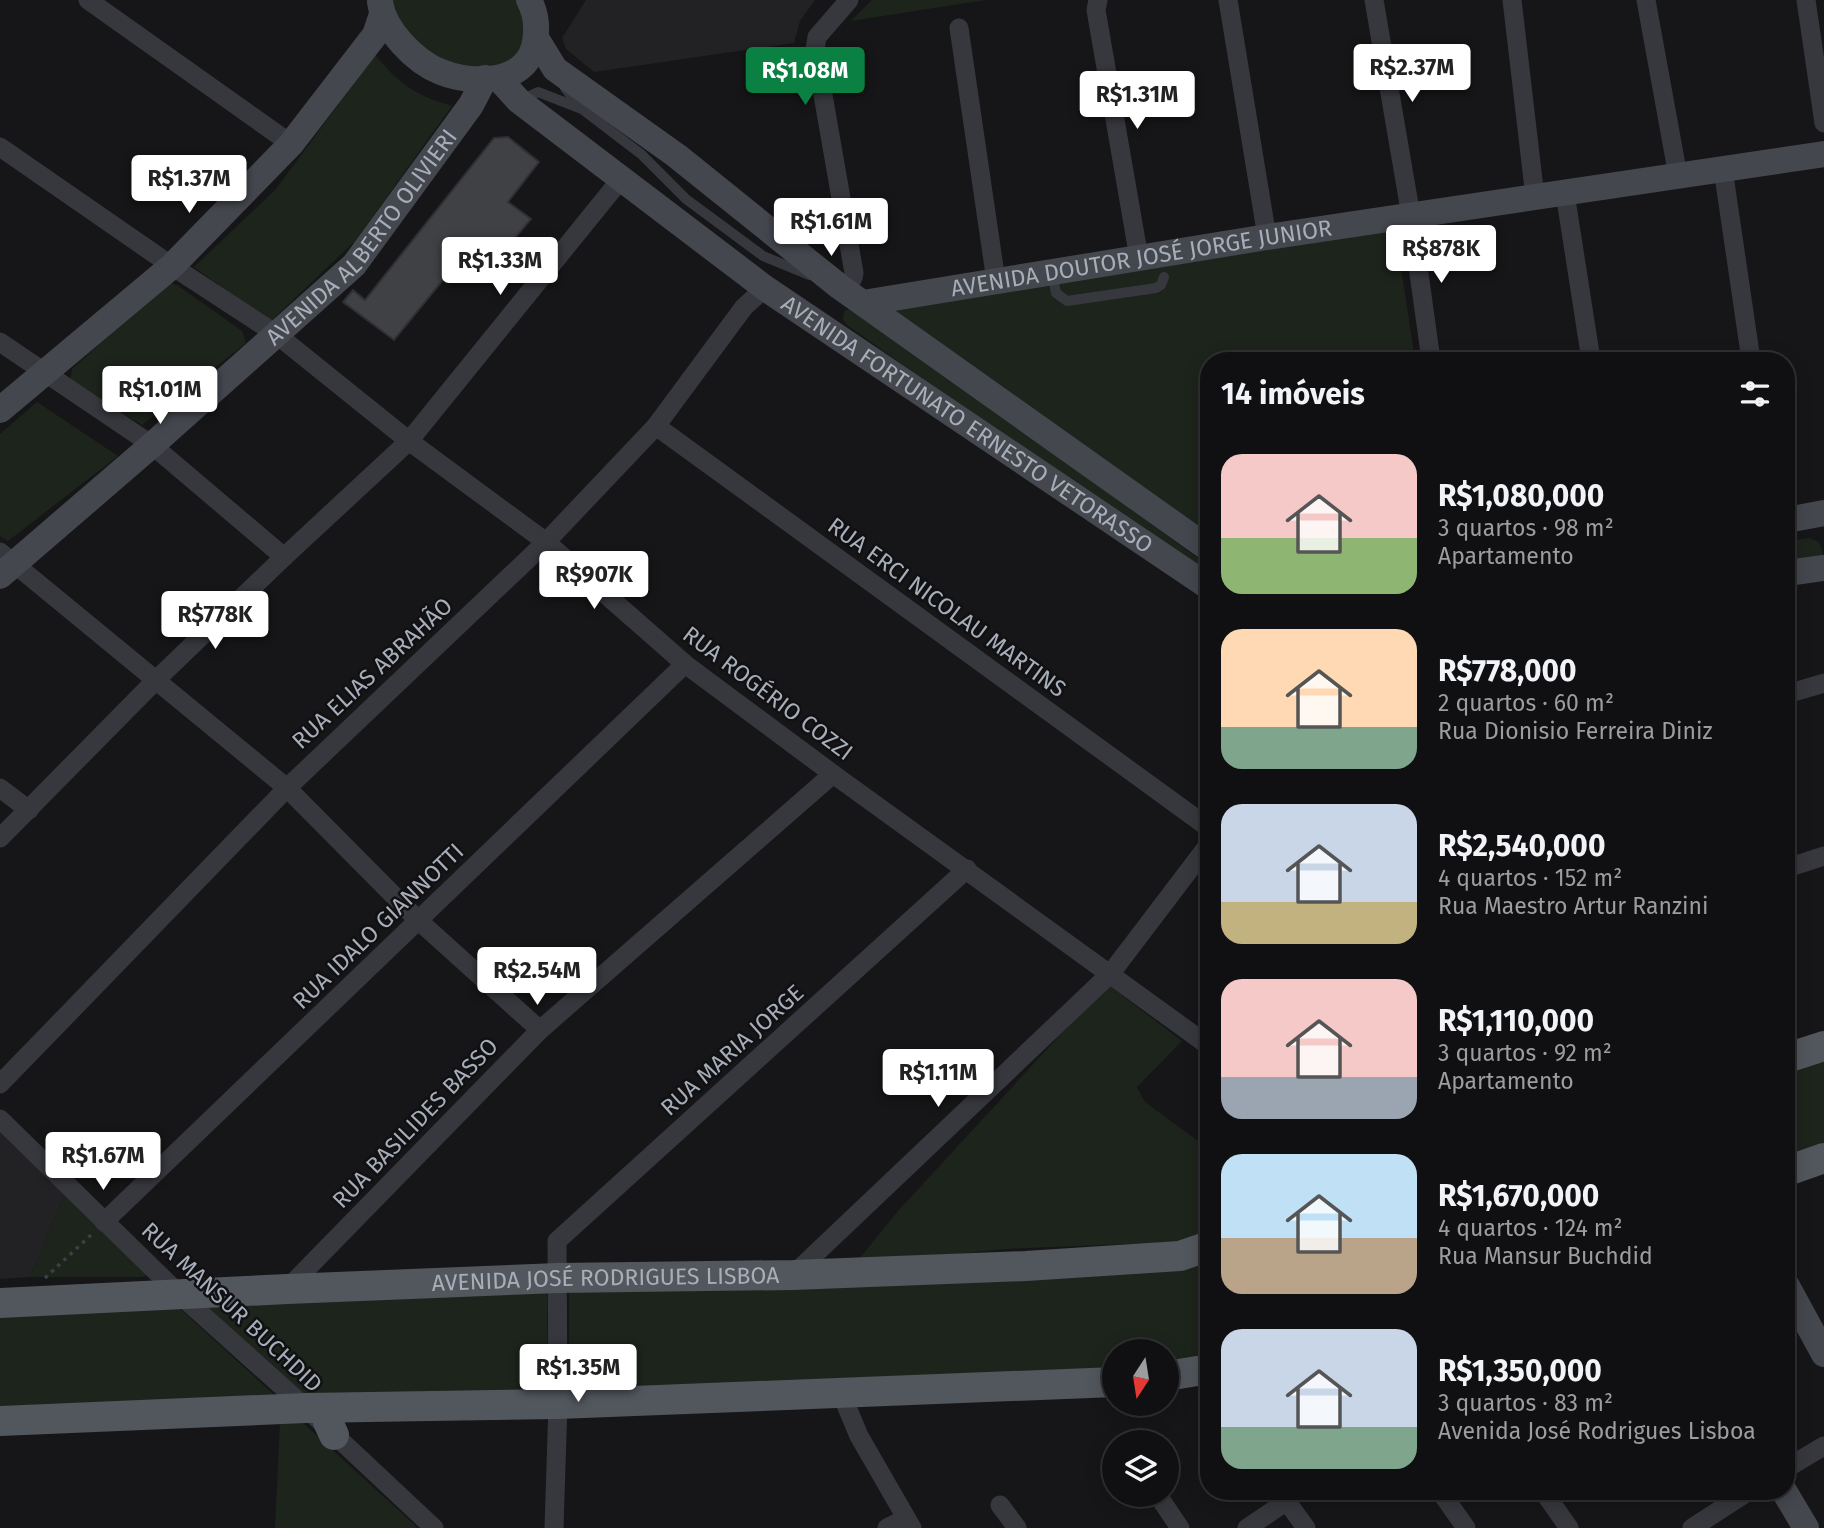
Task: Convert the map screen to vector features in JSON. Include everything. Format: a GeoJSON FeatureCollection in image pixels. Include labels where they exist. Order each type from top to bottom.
{"type":"FeatureCollection","features":[{"type":"Feature","properties":{"kind":"main road"},"geometry":{"type":"LineString","coordinates":[[0,410],[172,266],[291,144],[375,35],[379,4]]}},
{"type":"Feature","properties":{"kind":"main road"},"geometry":{"type":"LineString","coordinates":[[379,4],[413,54],[440,72],[468,79],[491,78],[517,71],[530,58],[538,13]]}},
{"type":"Feature","properties":{"kind":"main road","name":"AVENIDA FORTUNATO ERNESTO VETORASSO"},"geometry":{"type":"LineString","coordinates":[[538,13],[555,69],[677,156],[840,287],[1200,543]]}},
{"type":"Feature","properties":{"kind":"main road","name":"AVENIDA FORTUNATO ERNESTO VETORASSO"},"geometry":{"type":"LineString","coordinates":[[491,78],[621,179],[764,272],[1200,581]]}},
{"type":"Feature","properties":{"kind":"main road","name":"AVENIDA ALBERTO OLIVIERI"},"geometry":{"type":"LineString","coordinates":[[5,563],[152,445],[354,265],[491,78]]}},
{"type":"Feature","properties":{"kind":"main road","name":"AVENIDA DOUTOR JOSÉ JORGE JUNIOR"},"geometry":{"type":"LineString","coordinates":[[863,303],[1268,237],[1824,155]]}},
{"type":"Feature","properties":{"kind":"main road"},"geometry":{"type":"LineString","coordinates":[[906,335],[901,314],[905,304],[915,295]]}},
{"type":"Feature","properties":{"kind":"main road"},"geometry":{"type":"LineString","coordinates":[[1795,518],[1824,513]]}},
{"type":"Feature","properties":{"kind":"main road"},"geometry":{"type":"LineString","coordinates":[[1795,572],[1824,568]]}},
{"type":"Feature","properties":{"kind":"main road"},"geometry":{"type":"LineString","coordinates":[[1795,1055],[1824,1046]]}},
{"type":"Feature","properties":{"kind":"main road"},"geometry":{"type":"LineString","coordinates":[[1795,1168],[1824,1158]]}},
{"type":"Feature","properties":{"kind":"main road","name":"AVENIDA JOSÉ RODRIGUES LISBOA"},"geometry":{"type":"LineString","coordinates":[[9,1303],[558,1278],[793,1275],[1026,1266],[1180,1256],[1200,1249]]}},
{"type":"Feature","properties":{"kind":"main road"},"geometry":{"type":"LineString","coordinates":[[1795,1301],[1824,1354]]}},
{"type":"Feature","properties":{"kind":"main road"},"geometry":{"type":"LineString","coordinates":[[1180,1374],[1200,1370]]}},
{"type":"Feature","properties":{"kind":"main road"},"geometry":{"type":"LineString","coordinates":[[0,1421],[306,1408],[336,1421],[558,1405],[1102,1383]]}},
{"type":"Feature","properties":{"kind":"main road"},"geometry":{"type":"LineString","coordinates":[[1789,1500],[1806,1528]]}},
{"type":"Feature","properties":{"kind":"street"},"geometry":{"type":"LineString","coordinates":[[88,0],[291,144]]}},
{"type":"Feature","properties":{"kind":"street"},"geometry":{"type":"LineString","coordinates":[[840,287],[848,285],[854,273],[815,50],[817,37],[849,0]]}},
{"type":"Feature","properties":{"kind":"street"},"geometry":{"type":"LineString","coordinates":[[1228,0],[1268,237]]}},
{"type":"Feature","properties":{"kind":"street"},"geometry":{"type":"LineString","coordinates":[[1374,0],[1411,216],[1430,352]]}},
{"type":"Feature","properties":{"kind":"street"},"geometry":{"type":"LineString","coordinates":[[1512,0],[1535,197]]}},
{"type":"Feature","properties":{"kind":"street"},"geometry":{"type":"LineString","coordinates":[[1646,0],[1678,176]]}},
{"type":"Feature","properties":{"kind":"street"},"geometry":{"type":"LineString","coordinates":[[1806,0],[1824,123]]}},
{"type":"Feature","properties":{"kind":"street"},"geometry":{"type":"LineString","coordinates":[[1097,5],[1139,258]]}},
{"type":"Feature","properties":{"kind":"street"},"geometry":{"type":"LineString","coordinates":[[959,29],[996,281]]}},
{"type":"Feature","properties":{"kind":"street","name":"RUA ROGÉRIO COZZI"},"geometry":{"type":"LineString","coordinates":[[0,147],[276,334],[409,441],[546,542],[685,664],[1200,1039]]}},
{"type":"Feature","properties":{"kind":"street"},"geometry":{"type":"LineString","coordinates":[[1723,169],[1750,352]]}},
{"type":"Feature","properties":{"kind":"street"},"geometry":{"type":"LineString","coordinates":[[0,838],[157,679],[409,441],[621,179]]}},
{"type":"Feature","properties":{"kind":"street"},"geometry":{"type":"LineString","coordinates":[[1565,193],[1590,352]]}},
{"type":"Feature","properties":{"kind":"street","name":"RUA ELIAS ABRAHÃO"},"geometry":{"type":"LineString","coordinates":[[0,1084],[287,788],[546,542],[656,426],[744,307],[764,272]]}},
{"type":"Feature","properties":{"kind":"street"},"geometry":{"type":"LineString","coordinates":[[0,342],[152,445],[284,557]]}},
{"type":"Feature","properties":{"kind":"street","name":"RUA ERCI NICOLAU MARTINS"},"geometry":{"type":"LineString","coordinates":[[656,426],[1200,821]]}},
{"type":"Feature","properties":{"kind":"street"},"geometry":{"type":"LineString","coordinates":[[5,563],[157,679],[287,788],[419,921],[540,1031]]}},
{"type":"Feature","properties":{"kind":"street","name":"RUA IDALO GIANNOTTI"},"geometry":{"type":"LineString","coordinates":[[104,1222],[685,664]]}},
{"type":"Feature","properties":{"kind":"street"},"geometry":{"type":"LineString","coordinates":[[1795,692],[1824,683]]}},
{"type":"Feature","properties":{"kind":"street","name":"RUA BASILIDES BASSO"},"geometry":{"type":"LineString","coordinates":[[287,1289],[540,1031],[833,774]]}},
{"type":"Feature","properties":{"kind":"street"},"geometry":{"type":"LineString","coordinates":[[0,788],[29,810]]}},
{"type":"Feature","properties":{"kind":"street"},"geometry":{"type":"LineString","coordinates":[[793,1275],[1111,973],[1200,856]]}},
{"type":"Feature","properties":{"kind":"street"},"geometry":{"type":"LineString","coordinates":[[1795,865],[1824,856]]}},
{"type":"Feature","properties":{"kind":"street","name":"RUA MARIA JORGE"},"geometry":{"type":"LineString","coordinates":[[554,1528],[558,1405],[557,1241],[967,870]]}},
{"type":"Feature","properties":{"kind":"street","name":"RUA MANSUR BUCHDID"},"geometry":{"type":"LineString","coordinates":[[0,1119],[179,1294],[306,1408]]}},
{"type":"Feature","properties":{"kind":"street"},"geometry":{"type":"LineString","coordinates":[[841,1393],[859,1436],[909,1523],[887,1528]]}},
{"type":"Feature","properties":{"kind":"street"},"geometry":{"type":"LineString","coordinates":[[336,1421],[434,1528]]}},
{"type":"Feature","properties":{"kind":"street"},"geometry":{"type":"LineString","coordinates":[[1795,1463],[1824,1446]]}},
{"type":"Feature","properties":{"kind":"street"},"geometry":{"type":"LineString","coordinates":[[1247,1528],[1278,1500]]}},
{"type":"Feature","properties":{"kind":"street"},"geometry":{"type":"LineString","coordinates":[[1286,1500],[1306,1528]]}},
{"type":"Feature","properties":{"kind":"street"},"geometry":{"type":"LineString","coordinates":[[1446,1500],[1466,1528]]}},
{"type":"Feature","properties":{"kind":"street"},"geometry":{"type":"LineString","coordinates":[[1549,1500],[1569,1528]]}},
{"type":"Feature","properties":{"kind":"street"},"geometry":{"type":"LineString","coordinates":[[1692,1528],[1735,1500]]}},
{"type":"Feature","properties":{"kind":"street"},"geometry":{"type":"LineString","coordinates":[[1000,1505],[1017,1528]]}},
{"type":"Feature","properties":{"kind":"street"},"geometry":{"type":"LineString","coordinates":[[1166,1507],[1180,1528]]}},
{"type":"Feature","properties":{"kind":"lane"},"geometry":{"type":"LineString","coordinates":[[538,13],[546,72],[566,89],[582,109],[641,154],[764,272],[840,287]]}},
{"type":"Feature","properties":{"kind":"lane"},"geometry":{"type":"LineString","coordinates":[[519,101],[538,92],[582,109]]}},
{"type":"Feature","properties":{"kind":"lane"},"geometry":{"type":"LineString","coordinates":[[629,122],[641,154]]}},
{"type":"Feature","properties":{"kind":"lane"},"geometry":{"type":"LineString","coordinates":[[1052,272],[1056,293],[1067,301],[1156,288],[1161,285],[1164,277]]}},
{"type":"Feature","properties":{"kind":"path"},"geometry":{"type":"LineString","coordinates":[[9,1303],[104,1222]]}},
{"type":"Feature","properties":{"kind":"shaded area"},"geometry":{"type":"Polygon","coordinates":[[[387,0],[518,0],[527,39],[511,66],[467,71],[419,49],[387,0]]]}},
{"type":"Feature","properties":{"kind":"shaded area"},"geometry":{"type":"Polygon","coordinates":[[[586,0],[815,0],[800,21],[794,43],[594,72],[566,49],[562,38],[586,0]]]}},
{"type":"Feature","properties":{"kind":"shaded area"},"geometry":{"type":"Polygon","coordinates":[[[872,0],[986,0],[851,21],[872,0]]]}},
{"type":"Feature","properties":{"kind":"shaded area"},"geometry":{"type":"Polygon","coordinates":[[[375,55],[409,87],[452,106],[356,240],[270,322],[194,267],[276,189],[375,55]]]}},
{"type":"Feature","properties":{"kind":"shaded area"},"geometry":{"type":"Polygon","coordinates":[[[1395,227],[1414,352],[1200,352],[1200,531],[889,308],[1395,227]]]}},
{"type":"Feature","properties":{"kind":"shaded area"},"geometry":{"type":"Polygon","coordinates":[[[168,282],[177,285],[242,331],[246,343],[142,425],[70,382],[72,369],[168,282]]]}},
{"type":"Feature","properties":{"kind":"shaded area"},"geometry":{"type":"Polygon","coordinates":[[[852,308],[1200,559],[1200,577],[847,325],[843,320],[844,311],[852,308]]]}},
{"type":"Feature","properties":{"kind":"shaded area"},"geometry":{"type":"Polygon","coordinates":[[[37,402],[118,456],[8,541],[0,536],[0,434],[37,402]]]}},
{"type":"Feature","properties":{"kind":"shaded area"},"geometry":{"type":"Polygon","coordinates":[[[1809,538],[1819,542],[1823,553],[1818,563],[1795,566],[1795,540],[1809,538]]]}},
{"type":"Feature","properties":{"kind":"shaded area"},"geometry":{"type":"Polygon","coordinates":[[[1107,984],[1182,1041],[1137,1087],[1145,1102],[1200,1142],[1200,1233],[1181,1242],[1006,1249],[855,1264],[898,1211],[1107,984]]]}},
{"type":"Feature","properties":{"kind":"shaded area"},"geometry":{"type":"Polygon","coordinates":[[[1824,1053],[1824,1147],[1795,1157],[1795,1063],[1824,1053]]]}},
{"type":"Feature","properties":{"kind":"shaded area"},"geometry":{"type":"Polygon","coordinates":[[[0,1133],[65,1194],[30,1277],[0,1279],[0,1133]]]}},
{"type":"Feature","properties":{"kind":"shaded area"},"geometry":{"type":"Polygon","coordinates":[[[65,1194],[147,1268],[145,1277],[30,1277],[65,1194]]]}},
{"type":"Feature","properties":{"kind":"shaded area"},"geometry":{"type":"Polygon","coordinates":[[[1200,1253],[1200,1364],[1180,1367],[1180,1339],[1102,1339],[1102,1376],[569,1396],[569,1288],[1200,1253]]]}},
{"type":"Feature","properties":{"kind":"shaded area"},"geometry":{"type":"Polygon","coordinates":[[[547,1286],[548,1395],[306,1397],[198,1301],[547,1286]]]}},
{"type":"Feature","properties":{"kind":"shaded area"},"geometry":{"type":"Polygon","coordinates":[[[176,1305],[282,1402],[0,1413],[0,1315],[176,1305]]]}},
{"type":"Feature","properties":{"kind":"shaded area"},"geometry":{"type":"Polygon","coordinates":[[[280,1422],[303,1423],[418,1528],[275,1528],[280,1422]]]}},
{"type":"Feature","properties":{"kind":"building"},"geometry":{"type":"Polygon","coordinates":[[[508,137],[539,162],[508,202],[531,219],[493,264],[470,247],[394,340],[343,302],[353,290],[365,300],[494,138],[508,137]]]}}]}
